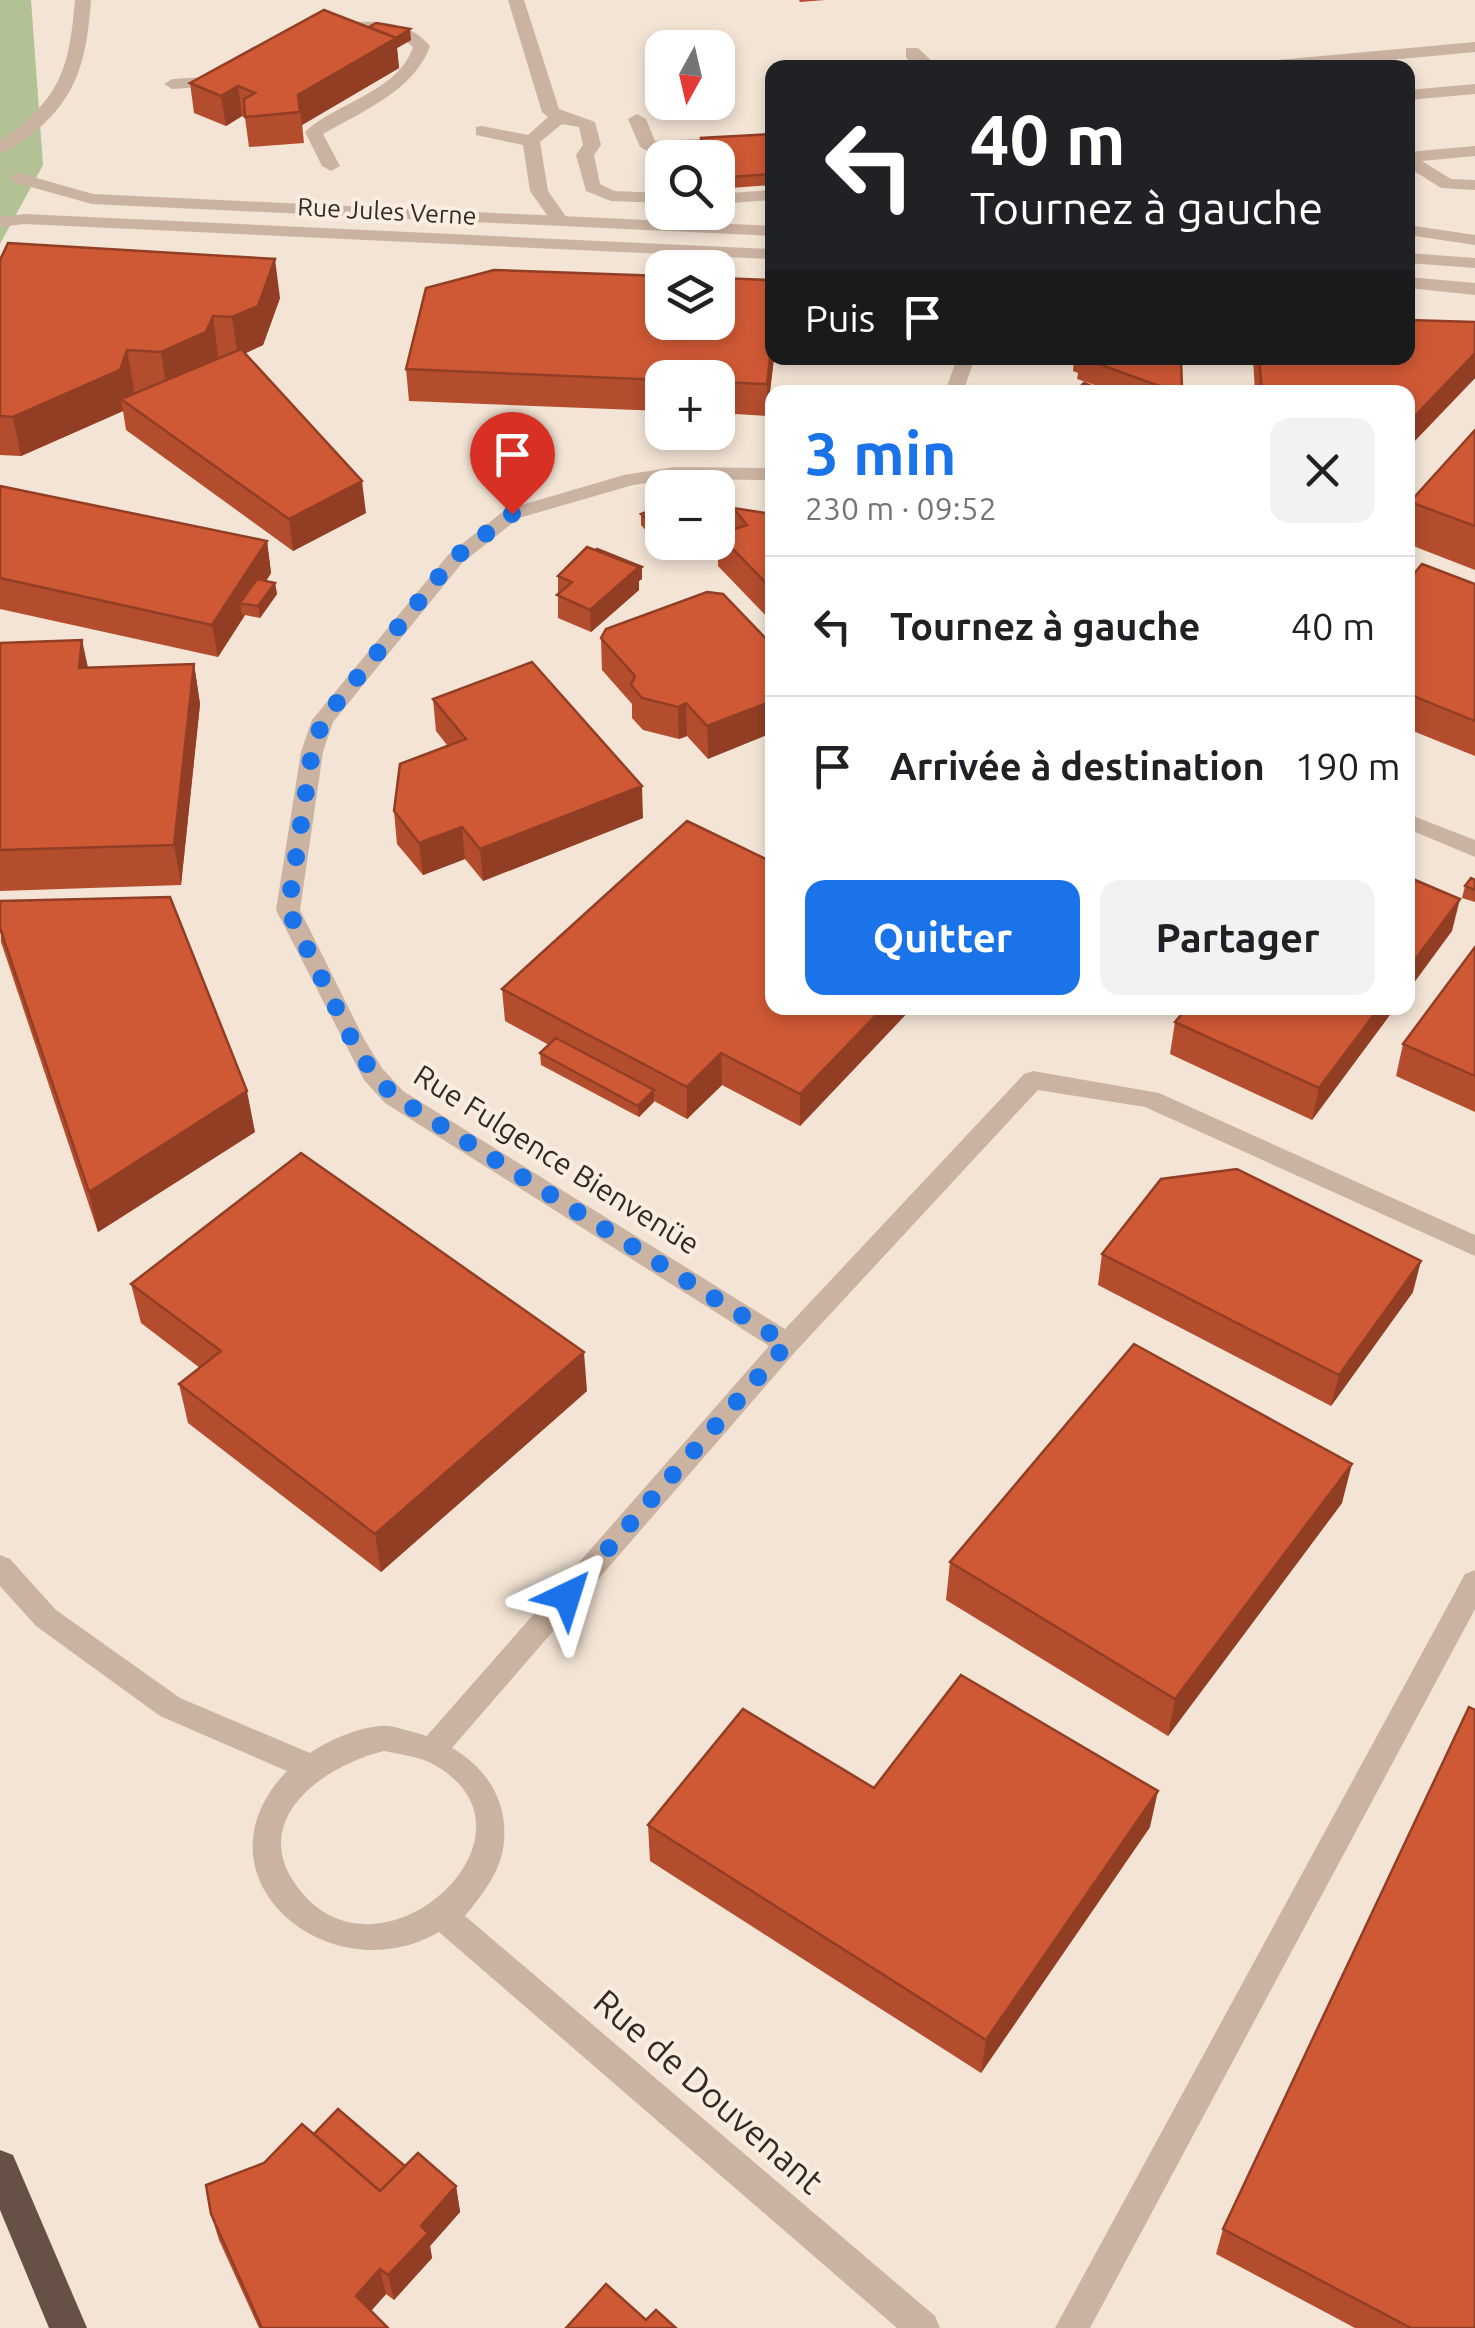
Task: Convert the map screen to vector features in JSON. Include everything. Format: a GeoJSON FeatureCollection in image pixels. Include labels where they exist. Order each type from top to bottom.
{"type":"FeatureCollection","features":[{"type":"Feature","properties":{"kind":"highway"},"geometry":{"type":"LineString","coordinates":[[0,2167],[68,2328]]}},
{"type":"Feature","properties":{"kind":"street"},"geometry":{"type":"LineString","coordinates":[[0,212],[18,190],[19,178],[0,153],[45,119],[78,67],[83,0]]}},
{"type":"Feature","properties":{"kind":"street"},"geometry":{"type":"LineString","coordinates":[[516,0],[525,48],[538,70],[551,112],[558,118],[586,122],[592,146],[585,155],[592,187],[612,196],[645,197]]}},
{"type":"Feature","properties":{"kind":"street"},"geometry":{"type":"LineString","coordinates":[[317,37],[349,27],[380,28],[416,39],[422,46],[421,58],[408,72],[314,132],[331,166]]}},
{"type":"Feature","properties":{"kind":"street"},"geometry":{"type":"LineString","coordinates":[[1330,60],[1475,46]]}},
{"type":"Feature","properties":{"kind":"street"},"geometry":{"type":"LineString","coordinates":[[172,84],[251,79]]}},
{"type":"Feature","properties":{"kind":"street"},"geometry":{"type":"LineString","coordinates":[[1415,93],[1475,89]]}},
{"type":"Feature","properties":{"kind":"street"},"geometry":{"type":"LineString","coordinates":[[530,142],[558,118]]}},
{"type":"Feature","properties":{"kind":"street"},"geometry":{"type":"LineString","coordinates":[[637,119],[649,147],[765,140]]}},
{"type":"Feature","properties":{"kind":"street"},"geometry":{"type":"LineString","coordinates":[[482,131],[530,142]]}},
{"type":"Feature","properties":{"kind":"street"},"geometry":{"type":"LineString","coordinates":[[530,142],[539,191],[560,220]]}},
{"type":"Feature","properties":{"kind":"street"},"geometry":{"type":"LineString","coordinates":[[1415,158],[1475,152]]}},
{"type":"Feature","properties":{"kind":"street"},"geometry":{"type":"LineString","coordinates":[[1415,163],[1447,184],[1475,185]]}},
{"type":"Feature","properties":{"kind":"street","name":"Rue Jules Verne"},"geometry":{"type":"LineString","coordinates":[[19,178],[92,198],[765,231]]}},
{"type":"Feature","properties":{"kind":"street"},"geometry":{"type":"LineString","coordinates":[[735,198],[765,196]]}},
{"type":"Feature","properties":{"kind":"street","name":"Rue Jules Verne"},"geometry":{"type":"LineString","coordinates":[[0,222],[24,219],[765,254]]}},
{"type":"Feature","properties":{"kind":"street"},"geometry":{"type":"LineString","coordinates":[[1415,231],[1475,240]]}},
{"type":"Feature","properties":{"kind":"street"},"geometry":{"type":"LineString","coordinates":[[1415,258],[1475,262]]}},
{"type":"Feature","properties":{"kind":"street"},"geometry":{"type":"LineString","coordinates":[[1415,283],[1475,289]]}},
{"type":"Feature","properties":{"kind":"street","name":"Rue Fulgence Bienvenüe"},"geometry":{"type":"LineString","coordinates":[[765,474],[675,473],[631,479],[512,514],[454,558],[323,720],[312,752],[288,910],[353,1042],[373,1074],[394,1096],[787,1344]]}},
{"type":"Feature","properties":{"kind":"street"},"geometry":{"type":"LineString","coordinates":[[1415,824],[1475,849]]}},
{"type":"Feature","properties":{"kind":"street"},"geometry":{"type":"LineString","coordinates":[[435,1747],[787,1344],[1033,1080],[1150,1099],[1475,1246]]}},
{"type":"Feature","properties":{"kind":"street"},"geometry":{"type":"LineString","coordinates":[[0,1567],[46,1618],[170,1706],[308,1766]]}},
{"type":"Feature","properties":{"kind":"street"},"geometry":{"type":"LineString","coordinates":[[1072,2328],[1475,1582]]}},
{"type":"Feature","properties":{"kind":"street"},"geometry":{"type":"LineString","coordinates":[[384,1738],[435,1747],[464,1766],[483,1793],[492,1825],[487,1859],[470,1890],[442,1915],[414,1930],[352,1936],[298,1912],[281,1891],[270,1866],[267,1839],[280,1800],[308,1766],[330,1752],[384,1738]]}},
{"type":"Feature","properties":{"kind":"street","name":"Rue de Douvenant"},"geometry":{"type":"LineString","coordinates":[[442,1915],[923,2328]]}},
{"type":"Feature","properties":{"kind":"green space"},"geometry":{"type":"Polygon","coordinates":[[[0,0],[31,0],[43,165],[0,244],[0,0]]]}},
{"type":"Feature","properties":{"kind":"building"},"geometry":{"type":"Polygon","coordinates":[[[324,10],[396,38],[298,95],[300,112],[245,117],[244,99],[255,93],[238,86],[221,96],[190,83],[324,10]]]}},
{"type":"Feature","properties":{"kind":"building"},"geometry":{"type":"Polygon","coordinates":[[[376,23],[410,29],[396,38],[369,27],[376,23]]]}},
{"type":"Feature","properties":{"kind":"building"},"geometry":{"type":"Polygon","coordinates":[[[765,134],[765,175],[735,177],[735,140],[701,140],[765,134]]]}},
{"type":"Feature","properties":{"kind":"building"},"geometry":{"type":"Polygon","coordinates":[[[8,243],[275,259],[258,306],[232,317],[213,316],[206,332],[161,352],[127,350],[120,370],[13,417],[0,416],[0,260],[8,243]]]}},
{"type":"Feature","properties":{"kind":"building"},"geometry":{"type":"Polygon","coordinates":[[[494,270],[645,275],[645,340],[735,340],[735,279],[765,280],[767,384],[735,383],[735,360],[645,360],[645,379],[406,369],[426,288],[494,270]]]}},
{"type":"Feature","properties":{"kind":"building"},"geometry":{"type":"Polygon","coordinates":[[[1415,320],[1475,322],[1475,353],[1415,416],[1415,385],[1261,385],[1260,365],[1415,365],[1415,320]]]}},
{"type":"Feature","properties":{"kind":"building"},"geometry":{"type":"Polygon","coordinates":[[[241,349],[362,481],[289,519],[121,399],[241,349]]]}},
{"type":"Feature","properties":{"kind":"building"},"geometry":{"type":"Polygon","coordinates":[[[1101,365],[1181,365],[1182,385],[1156,385],[1101,365]]]}},
{"type":"Feature","properties":{"kind":"building"},"geometry":{"type":"Polygon","coordinates":[[[1475,430],[1475,526],[1415,504],[1415,496],[1475,430]]]}},
{"type":"Feature","properties":{"kind":"building"},"geometry":{"type":"Polygon","coordinates":[[[0,486],[267,541],[212,625],[0,578],[0,486]]]}},
{"type":"Feature","properties":{"kind":"building"},"geometry":{"type":"Polygon","coordinates":[[[735,508],[765,513],[765,582],[735,551],[735,529],[747,525],[735,508]]]}},
{"type":"Feature","properties":{"kind":"building"},"geometry":{"type":"Polygon","coordinates":[[[587,547],[639,567],[590,610],[557,595],[572,582],[558,576],[587,547]]]}},
{"type":"Feature","properties":{"kind":"building"},"geometry":{"type":"Polygon","coordinates":[[[1422,564],[1475,584],[1475,721],[1415,697],[1415,572],[1422,564]]]}},
{"type":"Feature","properties":{"kind":"building"},"geometry":{"type":"Polygon","coordinates":[[[257,579],[275,583],[258,606],[240,603],[257,579]]]}},
{"type":"Feature","properties":{"kind":"building"},"geometry":{"type":"Polygon","coordinates":[[[707,592],[723,594],[765,638],[765,704],[707,726],[686,703],[678,707],[642,698],[631,685],[635,676],[601,638],[606,629],[707,592]]]}},
{"type":"Feature","properties":{"kind":"building"},"geometry":{"type":"Polygon","coordinates":[[[82,640],[79,668],[194,664],[174,845],[0,850],[0,643],[82,640]]]}},
{"type":"Feature","properties":{"kind":"building"},"geometry":{"type":"Polygon","coordinates":[[[532,662],[642,786],[480,849],[462,827],[419,843],[394,811],[400,764],[466,739],[433,699],[532,662]]]}},
{"type":"Feature","properties":{"kind":"building"},"geometry":{"type":"Polygon","coordinates":[[[687,821],[765,859],[765,1015],[876,1015],[800,1094],[721,1053],[687,1087],[502,989],[687,821]]]}},
{"type":"Feature","properties":{"kind":"building"},"geometry":{"type":"Polygon","coordinates":[[[1471,878],[1475,880],[1475,890],[1465,886],[1471,878]]]}},
{"type":"Feature","properties":{"kind":"building"},"geometry":{"type":"Polygon","coordinates":[[[1415,880],[1460,899],[1415,960],[1415,880]]]}},
{"type":"Feature","properties":{"kind":"building"},"geometry":{"type":"Polygon","coordinates":[[[170,897],[247,1091],[89,1192],[0,928],[0,901],[170,897]]]}},
{"type":"Feature","properties":{"kind":"building"},"geometry":{"type":"Polygon","coordinates":[[[1475,947],[1475,1076],[1403,1044],[1475,947]]]}},
{"type":"Feature","properties":{"kind":"building"},"geometry":{"type":"Polygon","coordinates":[[[1181,1015],[1374,1015],[1319,1088],[1175,1022],[1181,1015]]]}},
{"type":"Feature","properties":{"kind":"building"},"geometry":{"type":"Polygon","coordinates":[[[556,1038],[654,1090],[638,1106],[540,1053],[556,1038]]]}},
{"type":"Feature","properties":{"kind":"building"},"geometry":{"type":"Polygon","coordinates":[[[301,1153],[584,1352],[375,1534],[179,1384],[221,1351],[131,1284],[301,1153]]]}},
{"type":"Feature","properties":{"kind":"building"},"geometry":{"type":"Polygon","coordinates":[[[1237,1169],[1421,1261],[1339,1375],[1102,1254],[1161,1179],[1237,1169]]]}},
{"type":"Feature","properties":{"kind":"building"},"geometry":{"type":"Polygon","coordinates":[[[1134,1344],[1352,1464],[1175,1699],[950,1562],[1134,1344]]]}},
{"type":"Feature","properties":{"kind":"building"},"geometry":{"type":"Polygon","coordinates":[[[961,1675],[1158,1791],[986,2040],[648,1825],[743,1709],[874,1788],[961,1675]]]}},
{"type":"Feature","properties":{"kind":"building"},"geometry":{"type":"Polygon","coordinates":[[[1469,1707],[1475,1710],[1475,2328],[1411,2328],[1223,2229],[1469,1707]]]}},
{"type":"Feature","properties":{"kind":"building"},"geometry":{"type":"Polygon","coordinates":[[[338,2109],[405,2166],[380,2191],[314,2134],[338,2109]]]}},
{"type":"Feature","properties":{"kind":"building"},"geometry":{"type":"Polygon","coordinates":[[[302,2124],[380,2191],[418,2153],[456,2186],[421,2226],[428,2233],[388,2275],[380,2269],[356,2296],[388,2328],[262,2328],[211,2214],[206,2185],[264,2163],[302,2124]]]}},
{"type":"Feature","properties":{"kind":"building"},"geometry":{"type":"Polygon","coordinates":[[[606,2284],[646,2320],[656,2310],[676,2328],[566,2328],[606,2284]]]}},
{"type":"Feature","properties":{"kind":"route"},"geometry":{"type":"LineString","coordinates":[[512,514],[454,558],[323,720],[312,752],[288,910],[353,1042],[373,1074],[394,1096],[787,1344],[567,1596]]}}]}
